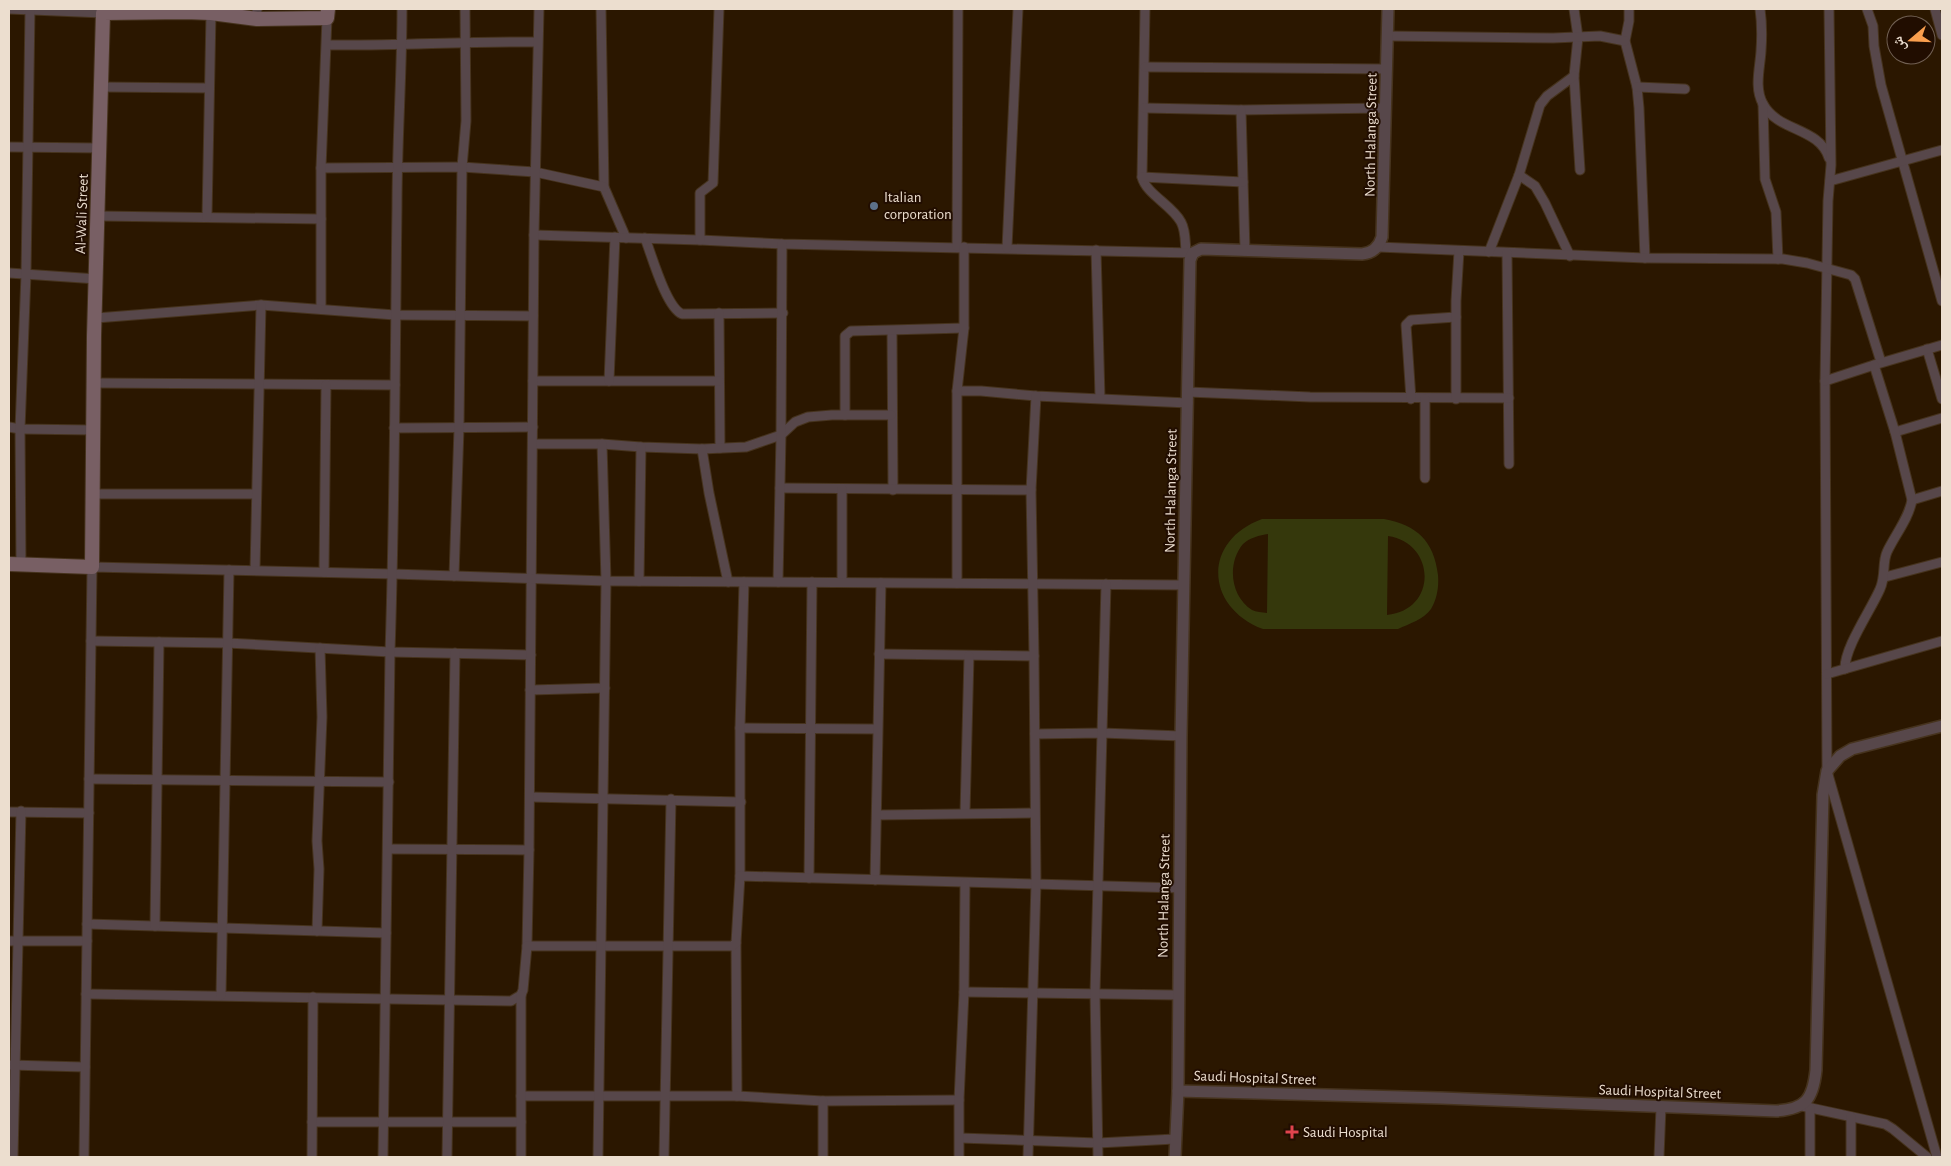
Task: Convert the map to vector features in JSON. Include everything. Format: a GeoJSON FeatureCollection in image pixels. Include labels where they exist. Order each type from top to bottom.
{"type":"FeatureCollection","features":[{"type":"Feature","properties":{"kind":"main road"},"geometry":{"type":"LineString","coordinates":[[103,13],[186,11],[328,14]]}},
{"type":"Feature","properties":{"kind":"main road","name":"Al-Wali Street"},"geometry":{"type":"LineString","coordinates":[[92,567],[93,430],[103,13]]}},
{"type":"Feature","properties":{"kind":"main road"},"geometry":{"type":"LineString","coordinates":[[15,564],[92,567]]}},
{"type":"Feature","properties":{"kind":"street"},"geometry":{"type":"LineString","coordinates":[[9,9],[103,13]]}},
{"type":"Feature","properties":{"kind":"street"},"geometry":{"type":"LineString","coordinates":[[383,1157],[390,652],[393,574],[397,167],[402,9]]}},
{"type":"Feature","properties":{"kind":"street"},"geometry":{"type":"LineString","coordinates":[[454,576],[459,428],[462,167],[466,121],[465,9]]}},
{"type":"Feature","properties":{"kind":"street"},"geometry":{"type":"LineString","coordinates":[[520,1157],[521,995],[527,946],[530,798],[533,316],[539,9]]}},
{"type":"Feature","properties":{"kind":"street"},"geometry":{"type":"LineString","coordinates":[[601,9],[604,187],[626,238]]}},
{"type":"Feature","properties":{"kind":"street"},"geometry":{"type":"LineString","coordinates":[[700,240],[700,193],[713,183],[719,9]]}},
{"type":"Feature","properties":{"kind":"street"},"geometry":{"type":"LineString","coordinates":[[957,583],[957,392],[964,328],[960,246],[958,9]]}},
{"type":"Feature","properties":{"kind":"street"},"geometry":{"type":"LineString","coordinates":[[1007,248],[1018,9]]}},
{"type":"Feature","properties":{"kind":"street"},"geometry":{"type":"LineString","coordinates":[[1145,9],[1142,177],[1145,185],[1180,220],[1185,232],[1189,252]]}},
{"type":"Feature","properties":{"kind":"street","name":"North Halanga Street"},"geometry":{"type":"LineString","coordinates":[[1378,247],[1382,237],[1388,9]]}},
{"type":"Feature","properties":{"kind":"street"},"geometry":{"type":"LineString","coordinates":[[1574,9],[1578,37],[1574,76],[1580,170]]}},
{"type":"Feature","properties":{"kind":"street"},"geometry":{"type":"LineString","coordinates":[[1629,9],[1629,21],[1624,41],[1637,87],[1642,157],[1645,258]]}},
{"type":"Feature","properties":{"kind":"street"},"geometry":{"type":"LineString","coordinates":[[1760,9],[1762,27],[1758,86],[1763,104],[1764,179],[1776,212],[1778,259]]}},
{"type":"Feature","properties":{"kind":"street"},"geometry":{"type":"LineString","coordinates":[[1810,1157],[1806,1107],[1812,1092],[1816,1070],[1822,813],[1827,771],[1825,381],[1831,165],[1829,9]]}},
{"type":"Feature","properties":{"kind":"street"},"geometry":{"type":"LineString","coordinates":[[1868,9],[1881,85],[1941,290],[1942,301]]}},
{"type":"Feature","properties":{"kind":"street"},"geometry":{"type":"LineString","coordinates":[[1935,9],[1942,35]]}},
{"type":"Feature","properties":{"kind":"street"},"geometry":{"type":"LineString","coordinates":[[15,564],[26,274],[30,10]]}},
{"type":"Feature","properties":{"kind":"street"},"geometry":{"type":"LineString","coordinates":[[207,217],[211,13]]}},
{"type":"Feature","properties":{"kind":"street"},"geometry":{"type":"LineString","coordinates":[[321,308],[321,168],[328,14]]}},
{"type":"Feature","properties":{"kind":"street"},"geometry":{"type":"LineString","coordinates":[[1387,36],[1600,36],[1624,41]]}},
{"type":"Feature","properties":{"kind":"street"},"geometry":{"type":"LineString","coordinates":[[327,46],[402,46],[464,41],[537,42]]}},
{"type":"Feature","properties":{"kind":"street"},"geometry":{"type":"LineString","coordinates":[[1145,67],[1387,69]]}},
{"type":"Feature","properties":{"kind":"street"},"geometry":{"type":"LineString","coordinates":[[1489,252],[1519,175],[1540,105],[1547,96],[1574,76]]}},
{"type":"Feature","properties":{"kind":"street"},"geometry":{"type":"LineString","coordinates":[[101,87],[209,88]]}},
{"type":"Feature","properties":{"kind":"street"},"geometry":{"type":"LineString","coordinates":[[1637,87],[1685,88]]}},
{"type":"Feature","properties":{"kind":"street"},"geometry":{"type":"LineString","coordinates":[[1763,104],[1772,116],[1818,140],[1827,152],[1831,165]]}},
{"type":"Feature","properties":{"kind":"street"},"geometry":{"type":"LineString","coordinates":[[1144,108],[1241,110],[1386,108]]}},
{"type":"Feature","properties":{"kind":"street"},"geometry":{"type":"LineString","coordinates":[[1241,110],[1245,251]]}},
{"type":"Feature","properties":{"kind":"street"},"geometry":{"type":"LineString","coordinates":[[9,147],[100,148]]}},
{"type":"Feature","properties":{"kind":"street"},"geometry":{"type":"LineString","coordinates":[[1830,181],[1942,150]]}},
{"type":"Feature","properties":{"kind":"street"},"geometry":{"type":"LineString","coordinates":[[321,168],[462,167],[535,172],[604,187]]}},
{"type":"Feature","properties":{"kind":"street"},"geometry":{"type":"LineString","coordinates":[[1519,175],[1535,186],[1570,256]]}},
{"type":"Feature","properties":{"kind":"street"},"geometry":{"type":"LineString","coordinates":[[1142,177],[1243,182]]}},
{"type":"Feature","properties":{"kind":"street"},"geometry":{"type":"LineString","coordinates":[[98,216],[321,219]]}},
{"type":"Feature","properties":{"kind":"street"},"geometry":{"type":"LineString","coordinates":[[534,235],[782,244],[1189,252],[1201,249],[1367,254],[1378,247],[1570,256],[1778,259],[1807,263],[1851,275],[1855,279],[1878,363],[1912,500],[1910,508],[1887,553],[1884,561],[1885,577],[1847,654],[1845,669]]}},
{"type":"Feature","properties":{"kind":"street"},"geometry":{"type":"LineString","coordinates":[[609,381],[615,238]]}},
{"type":"Feature","properties":{"kind":"street"},"geometry":{"type":"LineString","coordinates":[[645,238],[669,300],[677,312],[682,314],[783,313]]}},
{"type":"Feature","properties":{"kind":"street"},"geometry":{"type":"LineString","coordinates":[[778,582],[782,435],[782,244]]}},
{"type":"Feature","properties":{"kind":"street"},"geometry":{"type":"LineString","coordinates":[[1096,250],[1100,398]]}},
{"type":"Feature","properties":{"kind":"street"},"geometry":{"type":"LineString","coordinates":[[1456,399],[1456,317],[1459,251]]}},
{"type":"Feature","properties":{"kind":"street","name":"North Halanga Street"},"geometry":{"type":"LineString","coordinates":[[1174,1157],[1178,1091],[1181,736],[1189,252]]}},
{"type":"Feature","properties":{"kind":"street"},"geometry":{"type":"LineString","coordinates":[[1507,253],[1509,464]]}},
{"type":"Feature","properties":{"kind":"street"},"geometry":{"type":"LineString","coordinates":[[9,273],[97,278]]}},
{"type":"Feature","properties":{"kind":"street"},"geometry":{"type":"LineString","coordinates":[[96,318],[261,305],[395,315],[533,316]]}},
{"type":"Feature","properties":{"kind":"street"},"geometry":{"type":"LineString","coordinates":[[255,570],[261,305]]}},
{"type":"Feature","properties":{"kind":"street"},"geometry":{"type":"LineString","coordinates":[[719,313],[720,448]]}},
{"type":"Feature","properties":{"kind":"street"},"geometry":{"type":"LineString","coordinates":[[1412,399],[1406,325],[1411,320],[1456,317]]}},
{"type":"Feature","properties":{"kind":"street"},"geometry":{"type":"LineString","coordinates":[[845,415],[845,336],[851,331],[964,328]]}},
{"type":"Feature","properties":{"kind":"street"},"geometry":{"type":"LineString","coordinates":[[892,331],[891,415],[893,490]]}},
{"type":"Feature","properties":{"kind":"street"},"geometry":{"type":"LineString","coordinates":[[1825,381],[1878,363],[1942,345]]}},
{"type":"Feature","properties":{"kind":"street"},"geometry":{"type":"LineString","coordinates":[[1927,350],[1942,399]]}},
{"type":"Feature","properties":{"kind":"street"},"geometry":{"type":"LineString","coordinates":[[533,381],[719,381]]}},
{"type":"Feature","properties":{"kind":"street"},"geometry":{"type":"LineString","coordinates":[[94,383],[395,385]]}},
{"type":"Feature","properties":{"kind":"street"},"geometry":{"type":"LineString","coordinates":[[324,572],[326,385]]}},
{"type":"Feature","properties":{"kind":"street"},"geometry":{"type":"LineString","coordinates":[[957,392],[981,391],[1036,396],[1100,398],[1509,398]]}},
{"type":"Feature","properties":{"kind":"street"},"geometry":{"type":"LineString","coordinates":[[1028,1157],[1036,883],[1031,490],[1036,396]]}},
{"type":"Feature","properties":{"kind":"street"},"geometry":{"type":"LineString","coordinates":[[1424,478],[1425,399]]}},
{"type":"Feature","properties":{"kind":"street"},"geometry":{"type":"LineString","coordinates":[[532,444],[602,444],[641,448],[746,447],[782,435],[795,422],[808,417],[891,415]]}},
{"type":"Feature","properties":{"kind":"street"},"geometry":{"type":"LineString","coordinates":[[1894,432],[1942,418]]}},
{"type":"Feature","properties":{"kind":"street"},"geometry":{"type":"LineString","coordinates":[[9,427],[20,429],[93,430]]}},
{"type":"Feature","properties":{"kind":"street"},"geometry":{"type":"LineString","coordinates":[[394,428],[532,427]]}},
{"type":"Feature","properties":{"kind":"street"},"geometry":{"type":"LineString","coordinates":[[598,1157],[606,581],[602,444]]}},
{"type":"Feature","properties":{"kind":"street"},"geometry":{"type":"LineString","coordinates":[[639,581],[641,448]]}},
{"type":"Feature","properties":{"kind":"street"},"geometry":{"type":"LineString","coordinates":[[702,448],[709,493],[728,582]]}},
{"type":"Feature","properties":{"kind":"street"},"geometry":{"type":"LineString","coordinates":[[780,488],[956,491],[1031,490]]}},
{"type":"Feature","properties":{"kind":"street"},"geometry":{"type":"LineString","coordinates":[[842,490],[842,582]]}},
{"type":"Feature","properties":{"kind":"street"},"geometry":{"type":"LineString","coordinates":[[1912,500],[1942,491]]}},
{"type":"Feature","properties":{"kind":"street"},"geometry":{"type":"LineString","coordinates":[[93,494],[256,494]]}},
{"type":"Feature","properties":{"kind":"street"},"geometry":{"type":"LineString","coordinates":[[1885,577],[1942,562]]}},
{"type":"Feature","properties":{"kind":"street"},"geometry":{"type":"LineString","coordinates":[[84,1157],[92,567],[606,581],[1184,585]]}},
{"type":"Feature","properties":{"kind":"street"},"geometry":{"type":"LineString","coordinates":[[221,995],[229,570]]}},
{"type":"Feature","properties":{"kind":"street"},"geometry":{"type":"LineString","coordinates":[[737,1096],[736,943],[740,876],[740,728],[744,582]]}},
{"type":"Feature","properties":{"kind":"street"},"geometry":{"type":"LineString","coordinates":[[809,878],[812,582]]}},
{"type":"Feature","properties":{"kind":"street"},"geometry":{"type":"LineString","coordinates":[[875,880],[881,583]]}},
{"type":"Feature","properties":{"kind":"street"},"geometry":{"type":"LineString","coordinates":[[1098,1157],[1096,994],[1106,584]]}},
{"type":"Feature","properties":{"kind":"street"},"geometry":{"type":"LineString","coordinates":[[91,641],[227,643],[455,654],[531,654]]}},
{"type":"Feature","properties":{"kind":"street"},"geometry":{"type":"LineString","coordinates":[[1826,674],[1942,641]]}},
{"type":"Feature","properties":{"kind":"street"},"geometry":{"type":"LineString","coordinates":[[155,926],[159,642]]}},
{"type":"Feature","properties":{"kind":"street"},"geometry":{"type":"LineString","coordinates":[[317,931],[322,717],[320,648]]}},
{"type":"Feature","properties":{"kind":"street"},"geometry":{"type":"LineString","coordinates":[[447,1157],[455,654]]}},
{"type":"Feature","properties":{"kind":"street"},"geometry":{"type":"LineString","coordinates":[[879,654],[1034,656]]}},
{"type":"Feature","properties":{"kind":"street"},"geometry":{"type":"LineString","coordinates":[[965,813],[969,656]]}},
{"type":"Feature","properties":{"kind":"street"},"geometry":{"type":"LineString","coordinates":[[530,690],[605,688]]}},
{"type":"Feature","properties":{"kind":"street"},"geometry":{"type":"LineString","coordinates":[[1827,771],[1840,756],[1852,749],[1942,726]]}},
{"type":"Feature","properties":{"kind":"street"},"geometry":{"type":"LineString","coordinates":[[740,728],[877,729]]}},
{"type":"Feature","properties":{"kind":"street"},"geometry":{"type":"LineString","coordinates":[[1035,734],[1102,733],[1181,736]]}},
{"type":"Feature","properties":{"kind":"street"},"geometry":{"type":"LineString","coordinates":[[1827,771],[1937,1157]]}},
{"type":"Feature","properties":{"kind":"street"},"geometry":{"type":"LineString","coordinates":[[89,779],[389,782]]}},
{"type":"Feature","properties":{"kind":"street"},"geometry":{"type":"LineString","coordinates":[[530,798],[671,799],[741,802]]}},
{"type":"Feature","properties":{"kind":"street"},"geometry":{"type":"LineString","coordinates":[[664,1157],[671,799]]}},
{"type":"Feature","properties":{"kind":"street"},"geometry":{"type":"LineString","coordinates":[[13,1157],[13,940],[21,811]]}},
{"type":"Feature","properties":{"kind":"street"},"geometry":{"type":"LineString","coordinates":[[9,812],[89,813]]}},
{"type":"Feature","properties":{"kind":"street"},"geometry":{"type":"LineString","coordinates":[[877,815],[1034,814]]}},
{"type":"Feature","properties":{"kind":"street"},"geometry":{"type":"LineString","coordinates":[[388,849],[529,850]]}},
{"type":"Feature","properties":{"kind":"street"},"geometry":{"type":"LineString","coordinates":[[740,876],[1180,888]]}},
{"type":"Feature","properties":{"kind":"street"},"geometry":{"type":"LineString","coordinates":[[959,1157],[965,882]]}},
{"type":"Feature","properties":{"kind":"street"},"geometry":{"type":"LineString","coordinates":[[87,924],[386,933]]}},
{"type":"Feature","properties":{"kind":"street"},"geometry":{"type":"LineString","coordinates":[[13,940],[87,941]]}},
{"type":"Feature","properties":{"kind":"street"},"geometry":{"type":"LineString","coordinates":[[527,946],[668,945],[726,947],[736,943]]}},
{"type":"Feature","properties":{"kind":"street"},"geometry":{"type":"LineString","coordinates":[[964,992],[1178,995]]}},
{"type":"Feature","properties":{"kind":"street"},"geometry":{"type":"LineString","coordinates":[[86,994],[449,998],[511,1001],[521,995]]}},
{"type":"Feature","properties":{"kind":"street"},"geometry":{"type":"LineString","coordinates":[[312,1157],[313,996]]}},
{"type":"Feature","properties":{"kind":"street"},"geometry":{"type":"LineString","coordinates":[[12,1066],[85,1067]]}},
{"type":"Feature","properties":{"kind":"street","name":"Saudi Hospital Street"},"geometry":{"type":"LineString","coordinates":[[1178,1091],[1441,1098],[1776,1111],[1806,1107]]}},
{"type":"Feature","properties":{"kind":"street"},"geometry":{"type":"LineString","coordinates":[[521,1096],[737,1096],[823,1101],[959,1100]]}},
{"type":"Feature","properties":{"kind":"street"},"geometry":{"type":"LineString","coordinates":[[823,1101],[823,1157]]}},
{"type":"Feature","properties":{"kind":"street"},"geometry":{"type":"LineString","coordinates":[[1659,1157],[1661,1107]]}},
{"type":"Feature","properties":{"kind":"street"},"geometry":{"type":"LineString","coordinates":[[1806,1107],[1885,1124],[1893,1128],[1927,1157]]}},
{"type":"Feature","properties":{"kind":"street"},"geometry":{"type":"LineString","coordinates":[[1851,1117],[1851,1157]]}},
{"type":"Feature","properties":{"kind":"street"},"geometry":{"type":"LineString","coordinates":[[312,1122],[521,1122]]}},
{"type":"Feature","properties":{"kind":"street"},"geometry":{"type":"LineString","coordinates":[[960,1138],[1098,1143],[1175,1140]]}},
{"type":"Feature","properties":{"kind":"green space"},"geometry":{"type":"Polygon","coordinates":[[[1262,519],[1384,519],[1396,522],[1415,530],[1422,536],[1433,553],[1438,575],[1435,601],[1431,609],[1424,616],[1398,629],[1263,629],[1244,619],[1230,606],[1221,590],[1218,574],[1221,558],[1229,542],[1242,529],[1262,519]],[[1268,534],[1255,537],[1243,544],[1238,552],[1233,570],[1235,588],[1245,604],[1254,611],[1267,613],[1268,534]],[[1388,536],[1387,615],[1404,610],[1415,602],[1422,590],[1425,576],[1422,563],[1415,551],[1404,541],[1388,536]]]}},
{"type":"Feature","properties":{"kind":"place","name":"Italian corporation"},"geometry":{"type":"Point","coordinates":[874,206]}},
{"type":"Feature","properties":{"kind":"place","name":"Saudi Hospital"},"geometry":{"type":"Point","coordinates":[1292,1132]}}]}
